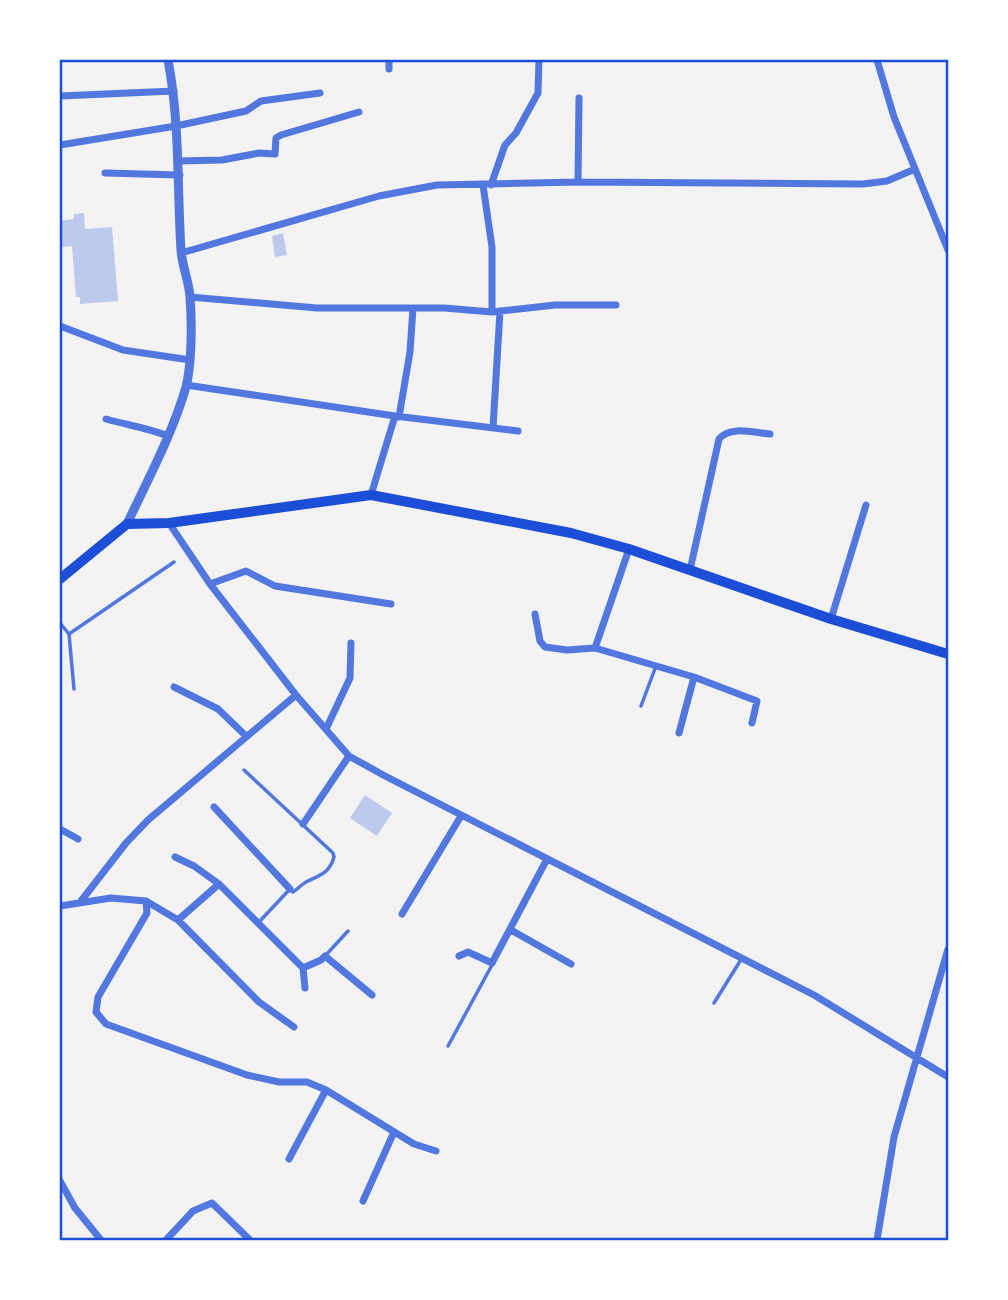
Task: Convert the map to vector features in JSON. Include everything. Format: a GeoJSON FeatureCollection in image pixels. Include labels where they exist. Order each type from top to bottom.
{"type":"FeatureCollection","features":[{"type":"Feature","properties":{"kind":"main road"},"geometry":{"type":"LineString","coordinates":[[60,579],[127,524],[169,523],[371,495],[572,533],[629,548],[831,619],[948,654]]}},
{"type":"Feature","properties":{"kind":"street"},"geometry":{"type":"LineString","coordinates":[[127,524],[168,436],[186,385],[190,360],[190,297],[181,253],[180,175],[174,91],[168,60]]}},
{"type":"Feature","properties":{"kind":"street"},"geometry":{"type":"LineString","coordinates":[[389,60],[389,69]]}},
{"type":"Feature","properties":{"kind":"street"},"geometry":{"type":"LineString","coordinates":[[493,428],[497,392],[496,312],[487,185],[505,145],[516,133],[538,93],[539,60]]}},
{"type":"Feature","properties":{"kind":"street"},"geometry":{"type":"LineString","coordinates":[[877,60],[894,117],[948,250]]}},
{"type":"Feature","properties":{"kind":"street"},"geometry":{"type":"LineString","coordinates":[[60,96],[174,91]]}},
{"type":"Feature","properties":{"kind":"street"},"geometry":{"type":"LineString","coordinates":[[60,145],[176,127],[246,111],[261,101],[320,93]]}},
{"type":"Feature","properties":{"kind":"street"},"geometry":{"type":"LineString","coordinates":[[578,182],[579,98]]}},
{"type":"Feature","properties":{"kind":"street"},"geometry":{"type":"LineString","coordinates":[[178,160],[222,160],[275,153],[276,138],[281,135],[359,112]]}},
{"type":"Feature","properties":{"kind":"street"},"geometry":{"type":"LineString","coordinates":[[181,253],[379,196],[437,185],[578,182],[863,184],[887,181],[915,169]]}},
{"type":"Feature","properties":{"kind":"street"},"geometry":{"type":"LineString","coordinates":[[105,173],[180,175]]}},
{"type":"Feature","properties":{"kind":"street"},"geometry":{"type":"LineString","coordinates":[[190,297],[317,308],[413,308],[496,312],[555,305],[616,305]]}},
{"type":"Feature","properties":{"kind":"street"},"geometry":{"type":"LineString","coordinates":[[371,495],[397,416],[411,352],[413,308]]}},
{"type":"Feature","properties":{"kind":"street"},"geometry":{"type":"LineString","coordinates":[[60,326],[123,350],[190,360]]}},
{"type":"Feature","properties":{"kind":"street"},"geometry":{"type":"LineString","coordinates":[[186,385],[518,431]]}},
{"type":"Feature","properties":{"kind":"street"},"geometry":{"type":"LineString","coordinates":[[106,419],[128,426],[142,426],[168,436]]}},
{"type":"Feature","properties":{"kind":"street"},"geometry":{"type":"LineString","coordinates":[[691,570],[719,439],[724,433],[736,431],[770,434]]}},
{"type":"Feature","properties":{"kind":"street"},"geometry":{"type":"LineString","coordinates":[[831,619],[866,505]]}},
{"type":"Feature","properties":{"kind":"street"},"geometry":{"type":"LineString","coordinates":[[169,523],[210,583],[296,695],[349,756],[461,816],[814,995],[948,1077]]}},
{"type":"Feature","properties":{"kind":"street"},"geometry":{"type":"LineString","coordinates":[[595,648],[629,548]]}},
{"type":"Feature","properties":{"kind":"street"},"geometry":{"type":"LineString","coordinates":[[210,583],[246,571],[275,586],[391,604]]}},
{"type":"Feature","properties":{"kind":"street"},"geometry":{"type":"LineString","coordinates":[[535,614],[540,642],[545,648],[595,648],[694,677],[757,701],[752,723]]}},
{"type":"Feature","properties":{"kind":"street"},"geometry":{"type":"LineString","coordinates":[[326,729],[350,678],[351,643]]}},
{"type":"Feature","properties":{"kind":"street"},"geometry":{"type":"LineString","coordinates":[[679,733],[694,677]]}},
{"type":"Feature","properties":{"kind":"street"},"geometry":{"type":"LineString","coordinates":[[174,687],[218,709],[246,736]]}},
{"type":"Feature","properties":{"kind":"street"},"geometry":{"type":"LineString","coordinates":[[81,901],[148,820],[296,695]]}},
{"type":"Feature","properties":{"kind":"street"},"geometry":{"type":"LineString","coordinates":[[303,824],[349,756]]}},
{"type":"Feature","properties":{"kind":"street"},"geometry":{"type":"LineString","coordinates":[[214,807],[290,889]]}},
{"type":"Feature","properties":{"kind":"street"},"geometry":{"type":"LineString","coordinates":[[402,914],[461,816]]}},
{"type":"Feature","properties":{"kind":"street"},"geometry":{"type":"LineString","coordinates":[[60,829],[78,839]]}},
{"type":"Feature","properties":{"kind":"street"},"geometry":{"type":"LineString","coordinates":[[175,857],[194,866],[219,884],[303,968],[305,988]]}},
{"type":"Feature","properties":{"kind":"street"},"geometry":{"type":"LineString","coordinates":[[459,956],[468,952],[492,963],[547,859]]}},
{"type":"Feature","properties":{"kind":"street"},"geometry":{"type":"LineString","coordinates":[[178,920],[219,884]]}},
{"type":"Feature","properties":{"kind":"street"},"geometry":{"type":"LineString","coordinates":[[60,906],[111,898],[146,901],[178,920],[259,1002],[295,1027]]}},
{"type":"Feature","properties":{"kind":"street"},"geometry":{"type":"LineString","coordinates":[[146,901],[146,914],[98,997],[96,1012],[106,1024],[247,1075],[279,1082],[307,1082],[327,1090],[414,1144],[436,1151]]}},
{"type":"Feature","properties":{"kind":"street"},"geometry":{"type":"LineString","coordinates":[[511,930],[571,964]]}},
{"type":"Feature","properties":{"kind":"street"},"geometry":{"type":"LineString","coordinates":[[877,1241],[894,1137],[948,949]]}},
{"type":"Feature","properties":{"kind":"street"},"geometry":{"type":"LineString","coordinates":[[303,968],[325,956],[372,995]]}},
{"type":"Feature","properties":{"kind":"street"},"geometry":{"type":"LineString","coordinates":[[289,1159],[327,1090]]}},
{"type":"Feature","properties":{"kind":"street"},"geometry":{"type":"LineString","coordinates":[[363,1201],[394,1132]]}},
{"type":"Feature","properties":{"kind":"street"},"geometry":{"type":"LineString","coordinates":[[60,1181],[75,1208],[100,1241]]}},
{"type":"Feature","properties":{"kind":"street"},"geometry":{"type":"LineString","coordinates":[[166,1241],[193,1211],[212,1203],[250,1241]]}},
{"type":"Feature","properties":{"kind":"lane"},"geometry":{"type":"LineString","coordinates":[[69,634],[174,562]]}},
{"type":"Feature","properties":{"kind":"lane"},"geometry":{"type":"LineString","coordinates":[[60,623],[69,634],[74,689]]}},
{"type":"Feature","properties":{"kind":"lane"},"geometry":{"type":"LineString","coordinates":[[641,706],[656,666]]}},
{"type":"Feature","properties":{"kind":"lane"},"geometry":{"type":"LineString","coordinates":[[244,770],[303,824],[334,857],[325,874],[316,880],[310,880],[293,892],[290,889],[258,923]]}},
{"type":"Feature","properties":{"kind":"lane"},"geometry":{"type":"LineString","coordinates":[[325,956],[348,931]]}},
{"type":"Feature","properties":{"kind":"lane"},"geometry":{"type":"LineString","coordinates":[[714,1003],[741,958]]}},
{"type":"Feature","properties":{"kind":"lane"},"geometry":{"type":"LineString","coordinates":[[447,1046],[492,963]]}},
{"type":"Feature","properties":{"kind":"building"},"geometry":{"type":"Polygon","coordinates":[[[84,213],[85,229],[112,227],[118,301],[80,304],[80,297],[76,297],[72,246],[60,247],[60,221],[74,219],[74,214],[84,213]]]}},
{"type":"Feature","properties":{"kind":"building"},"geometry":{"type":"Polygon","coordinates":[[[283,233],[287,255],[275,257],[272,236],[283,233]]]}},
{"type":"Feature","properties":{"kind":"building"},"geometry":{"type":"Polygon","coordinates":[[[365,795],[392,813],[377,836],[350,818],[365,795]]]}}]}
